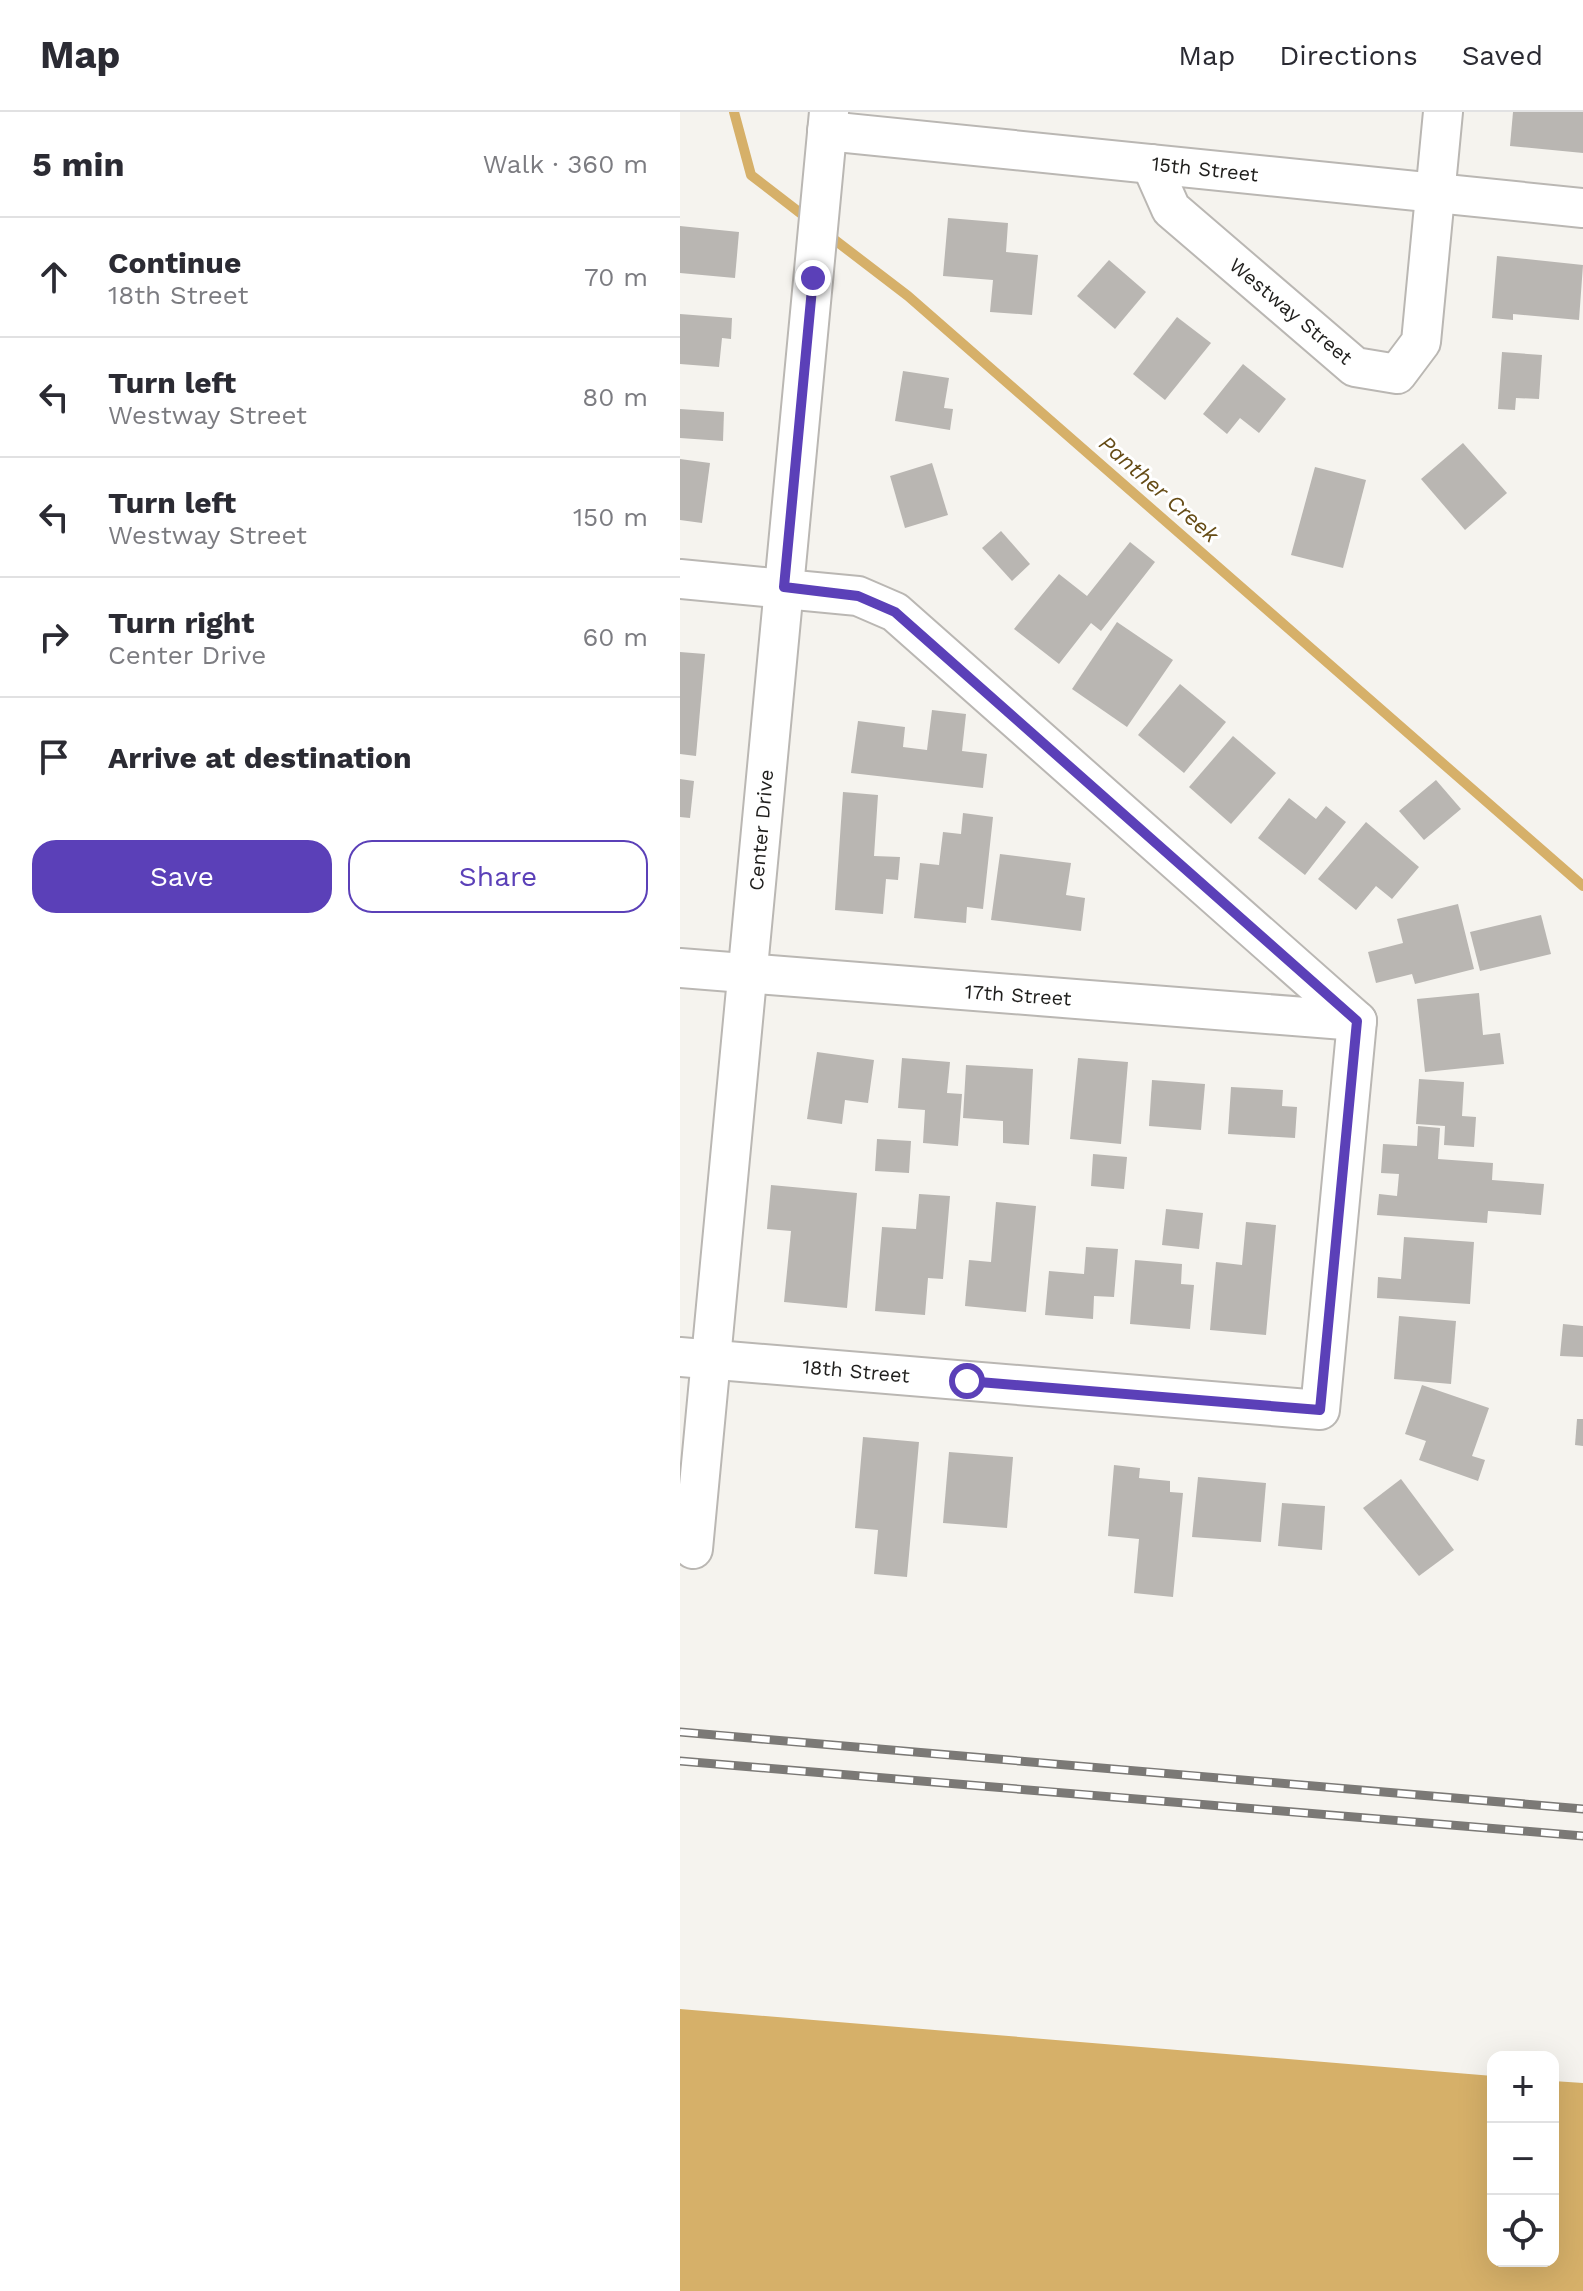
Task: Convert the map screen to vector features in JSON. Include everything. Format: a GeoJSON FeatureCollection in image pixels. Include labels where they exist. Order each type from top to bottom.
{"type":"FeatureCollection","features":[{"type":"Feature","properties":{"kind":"street","name":"Westway Street"},"geometry":{"type":"LineString","coordinates":[[1151,164],[1171,209],[1355,367],[1397,374],[1421,342],[1443,112]]}},
{"type":"Feature","properties":{"kind":"street","name":"15th Street"},"geometry":{"type":"LineString","coordinates":[[828,122],[1151,164],[1583,208]]}},
{"type":"Feature","properties":{"kind":"street","name":"Center Drive"},"geometry":{"type":"LineString","coordinates":[[693,1549],[696,1358],[747,973],[828,122]]}},
{"type":"Feature","properties":{"kind":"street"},"geometry":{"type":"LineString","coordinates":[[680,579],[858,596],[895,612],[1357,1021]]}},
{"type":"Feature","properties":{"kind":"street","name":"17th Street"},"geometry":{"type":"LineString","coordinates":[[680,968],[1357,1021]]}},
{"type":"Feature","properties":{"kind":"street","name":"18th Street"},"geometry":{"type":"LineString","coordinates":[[696,1358],[1320,1410],[1357,1021]]}},
{"type":"Feature","properties":{"kind":"shaded area"},"geometry":{"type":"Polygon","coordinates":[[[680,2009],[1487,2076],[1487,2267],[1559,2267],[1559,2081],[1583,2083],[1583,2291],[680,2291],[680,2009]]]}},
{"type":"Feature","properties":{"kind":"building"},"geometry":{"type":"Polygon","coordinates":[[[1513,112],[1583,112],[1583,153],[1510,146],[1513,112]]]}},
{"type":"Feature","properties":{"kind":"building"},"geometry":{"type":"Polygon","coordinates":[[[948,218],[1008,223],[1006,252],[1038,255],[1032,315],[990,312],[993,280],[943,276],[948,218]]]}},
{"type":"Feature","properties":{"kind":"building"},"geometry":{"type":"Polygon","coordinates":[[[680,226],[739,232],[735,278],[680,273],[680,226]]]}},
{"type":"Feature","properties":{"kind":"building"},"geometry":{"type":"Polygon","coordinates":[[[1497,256],[1583,265],[1579,320],[1513,314],[1513,320],[1492,318],[1497,256]]]}},
{"type":"Feature","properties":{"kind":"building"},"geometry":{"type":"Polygon","coordinates":[[[1109,260],[1146,292],[1115,329],[1077,296],[1109,260]]]}},
{"type":"Feature","properties":{"kind":"building"},"geometry":{"type":"Polygon","coordinates":[[[680,314],[732,318],[731,339],[722,338],[719,367],[680,364],[680,314]]]}},
{"type":"Feature","properties":{"kind":"building"},"geometry":{"type":"Polygon","coordinates":[[[1177,317],[1211,343],[1165,400],[1133,374],[1177,317]]]}},
{"type":"Feature","properties":{"kind":"building"},"geometry":{"type":"Polygon","coordinates":[[[1502,352],[1542,355],[1539,399],[1516,398],[1515,410],[1498,409],[1502,352]]]}},
{"type":"Feature","properties":{"kind":"building"},"geometry":{"type":"Polygon","coordinates":[[[1243,364],[1286,399],[1259,433],[1240,418],[1227,434],[1203,414],[1243,364]]]}},
{"type":"Feature","properties":{"kind":"building"},"geometry":{"type":"Polygon","coordinates":[[[903,371],[949,378],[944,408],[953,409],[950,430],[895,421],[903,371]]]}},
{"type":"Feature","properties":{"kind":"building"},"geometry":{"type":"Polygon","coordinates":[[[680,409],[724,412],[723,441],[680,438],[680,409]]]}},
{"type":"Feature","properties":{"kind":"building"},"geometry":{"type":"Polygon","coordinates":[[[1463,443],[1507,493],[1465,530],[1421,479],[1463,443]]]}},
{"type":"Feature","properties":{"kind":"building"},"geometry":{"type":"Polygon","coordinates":[[[680,459],[710,463],[702,523],[680,520],[680,459]]]}},
{"type":"Feature","properties":{"kind":"building"},"geometry":{"type":"Polygon","coordinates":[[[932,463],[948,515],[905,528],[890,476],[932,463]]]}},
{"type":"Feature","properties":{"kind":"building"},"geometry":{"type":"Polygon","coordinates":[[[1315,467],[1366,480],[1343,568],[1291,555],[1315,467]]]}},
{"type":"Feature","properties":{"kind":"building"},"geometry":{"type":"Polygon","coordinates":[[[1001,531],[1030,564],[1012,581],[982,548],[1001,531]]]}},
{"type":"Feature","properties":{"kind":"building"},"geometry":{"type":"Polygon","coordinates":[[[1130,542],[1155,562],[1101,631],[1091,623],[1059,664],[1014,629],[1059,574],[1087,596],[1130,542]]]}},
{"type":"Feature","properties":{"kind":"building"},"geometry":{"type":"Polygon","coordinates":[[[1117,622],[1173,660],[1127,727],[1072,689],[1117,622]]]}},
{"type":"Feature","properties":{"kind":"building"},"geometry":{"type":"Polygon","coordinates":[[[680,652],[705,654],[696,756],[680,754],[680,652]]]}},
{"type":"Feature","properties":{"kind":"building"},"geometry":{"type":"Polygon","coordinates":[[[1180,684],[1226,722],[1184,773],[1138,735],[1180,684]]]}},
{"type":"Feature","properties":{"kind":"building"},"geometry":{"type":"Polygon","coordinates":[[[932,710],[966,714],[962,751],[987,754],[983,788],[851,773],[858,721],[905,727],[903,747],[927,750],[932,710]]]}},
{"type":"Feature","properties":{"kind":"building"},"geometry":{"type":"Polygon","coordinates":[[[1233,736],[1276,773],[1231,824],[1189,787],[1233,736]]]}},
{"type":"Feature","properties":{"kind":"building"},"geometry":{"type":"Polygon","coordinates":[[[680,779],[694,781],[690,818],[680,817],[680,779]]]}},
{"type":"Feature","properties":{"kind":"building"},"geometry":{"type":"Polygon","coordinates":[[[1436,780],[1461,809],[1424,840],[1399,811],[1436,780]]]}},
{"type":"Feature","properties":{"kind":"building"},"geometry":{"type":"Polygon","coordinates":[[[843,792],[878,795],[874,856],[900,857],[898,880],[886,879],[883,914],[835,910],[843,792]]]}},
{"type":"Feature","properties":{"kind":"building"},"geometry":{"type":"Polygon","coordinates":[[[1289,798],[1316,819],[1326,806],[1346,822],[1305,875],[1258,838],[1289,798]]]}},
{"type":"Feature","properties":{"kind":"building"},"geometry":{"type":"Polygon","coordinates":[[[963,813],[993,817],[983,909],[967,907],[966,923],[914,918],[920,863],[939,865],[943,832],[961,834],[963,813]]]}},
{"type":"Feature","properties":{"kind":"building"},"geometry":{"type":"Polygon","coordinates":[[[1366,822],[1419,867],[1392,899],[1376,886],[1356,910],[1318,879],[1366,822]]]}},
{"type":"Feature","properties":{"kind":"building"},"geometry":{"type":"Polygon","coordinates":[[[1000,854],[1071,863],[1066,895],[1085,898],[1081,931],[991,920],[1000,854]]]}},
{"type":"Feature","properties":{"kind":"building"},"geometry":{"type":"Polygon","coordinates":[[[1458,904],[1474,969],[1415,984],[1412,974],[1376,983],[1368,952],[1403,943],[1397,919],[1458,904]]]}},
{"type":"Feature","properties":{"kind":"building"},"geometry":{"type":"Polygon","coordinates":[[[1541,915],[1551,954],[1480,971],[1470,932],[1541,915]]]}},
{"type":"Feature","properties":{"kind":"building"},"geometry":{"type":"Polygon","coordinates":[[[1479,993],[1483,1035],[1500,1033],[1504,1064],[1425,1072],[1417,999],[1479,993]]]}},
{"type":"Feature","properties":{"kind":"building"},"geometry":{"type":"Polygon","coordinates":[[[817,1052],[874,1060],[868,1103],[845,1100],[842,1124],[807,1119],[817,1052]]]}},
{"type":"Feature","properties":{"kind":"building"},"geometry":{"type":"Polygon","coordinates":[[[902,1058],[950,1062],[947,1093],[962,1094],[958,1146],[923,1143],[925,1110],[898,1108],[902,1058]]]}},
{"type":"Feature","properties":{"kind":"building"},"geometry":{"type":"Polygon","coordinates":[[[1078,1058],[1128,1062],[1121,1144],[1070,1139],[1078,1058]]]}},
{"type":"Feature","properties":{"kind":"building"},"geometry":{"type":"Polygon","coordinates":[[[966,1065],[1033,1069],[1029,1145],[1003,1143],[1003,1121],[963,1118],[966,1065]]]}},
{"type":"Feature","properties":{"kind":"building"},"geometry":{"type":"Polygon","coordinates":[[[1419,1079],[1464,1082],[1462,1116],[1476,1117],[1474,1147],[1444,1145],[1445,1126],[1416,1124],[1419,1079]]]}},
{"type":"Feature","properties":{"kind":"building"},"geometry":{"type":"Polygon","coordinates":[[[1152,1080],[1205,1084],[1201,1130],[1149,1126],[1152,1080]]]}},
{"type":"Feature","properties":{"kind":"building"},"geometry":{"type":"Polygon","coordinates":[[[1231,1087],[1283,1090],[1282,1106],[1297,1107],[1295,1138],[1228,1134],[1231,1087]]]}},
{"type":"Feature","properties":{"kind":"building"},"geometry":{"type":"Polygon","coordinates":[[[1418,1126],[1440,1128],[1438,1159],[1493,1163],[1492,1180],[1544,1184],[1541,1215],[1488,1211],[1487,1223],[1377,1215],[1379,1194],[1397,1196],[1399,1174],[1381,1173],[1383,1144],[1417,1146],[1418,1126]]]}},
{"type":"Feature","properties":{"kind":"building"},"geometry":{"type":"Polygon","coordinates":[[[877,1139],[911,1141],[909,1173],[875,1171],[877,1139]]]}},
{"type":"Feature","properties":{"kind":"building"},"geometry":{"type":"Polygon","coordinates":[[[1093,1154],[1127,1157],[1124,1189],[1091,1186],[1093,1154]]]}},
{"type":"Feature","properties":{"kind":"building"},"geometry":{"type":"Polygon","coordinates":[[[771,1185],[857,1193],[847,1308],[784,1302],[791,1231],[767,1229],[771,1185]]]}},
{"type":"Feature","properties":{"kind":"building"},"geometry":{"type":"Polygon","coordinates":[[[919,1194],[950,1196],[943,1279],[928,1278],[925,1315],[875,1311],[882,1227],[916,1229],[919,1194]]]}},
{"type":"Feature","properties":{"kind":"building"},"geometry":{"type":"Polygon","coordinates":[[[996,1202],[1036,1206],[1026,1312],[965,1306],[969,1260],[991,1262],[996,1202]]]}},
{"type":"Feature","properties":{"kind":"building"},"geometry":{"type":"Polygon","coordinates":[[[1166,1209],[1203,1213],[1199,1249],[1162,1245],[1166,1209]]]}},
{"type":"Feature","properties":{"kind":"building"},"geometry":{"type":"Polygon","coordinates":[[[1246,1222],[1276,1225],[1266,1335],[1210,1330],[1216,1262],[1242,1265],[1246,1222]]]}},
{"type":"Feature","properties":{"kind":"building"},"geometry":{"type":"Polygon","coordinates":[[[1404,1237],[1474,1242],[1470,1304],[1377,1298],[1378,1277],[1401,1279],[1404,1237]]]}},
{"type":"Feature","properties":{"kind":"building"},"geometry":{"type":"Polygon","coordinates":[[[1086,1247],[1118,1249],[1114,1297],[1094,1296],[1093,1319],[1045,1315],[1049,1271],[1084,1274],[1086,1247]]]}},
{"type":"Feature","properties":{"kind":"building"},"geometry":{"type":"Polygon","coordinates":[[[1135,1260],[1182,1264],[1181,1284],[1194,1285],[1190,1329],[1130,1324],[1135,1260]]]}},
{"type":"Feature","properties":{"kind":"building"},"geometry":{"type":"Polygon","coordinates":[[[1399,1316],[1456,1321],[1451,1384],[1394,1379],[1399,1316]]]}},
{"type":"Feature","properties":{"kind":"building"},"geometry":{"type":"Polygon","coordinates":[[[1563,1324],[1583,1326],[1583,1357],[1560,1356],[1563,1324]]]}},
{"type":"Feature","properties":{"kind":"building"},"geometry":{"type":"Polygon","coordinates":[[[1422,1385],[1489,1408],[1472,1456],[1485,1460],[1478,1481],[1419,1460],[1426,1441],[1405,1434],[1422,1385]]]}},
{"type":"Feature","properties":{"kind":"building"},"geometry":{"type":"Polygon","coordinates":[[[1577,1419],[1583,1419],[1583,1446],[1575,1445],[1577,1419]]]}},
{"type":"Feature","properties":{"kind":"building"},"geometry":{"type":"Polygon","coordinates":[[[863,1437],[919,1442],[907,1577],[874,1574],[878,1530],[855,1528],[863,1437]]]}},
{"type":"Feature","properties":{"kind":"building"},"geometry":{"type":"Polygon","coordinates":[[[949,1452],[1013,1457],[1007,1528],[943,1523],[949,1452]]]}},
{"type":"Feature","properties":{"kind":"building"},"geometry":{"type":"Polygon","coordinates":[[[1114,1465],[1140,1468],[1139,1478],[1170,1481],[1170,1492],[1183,1493],[1173,1597],[1134,1593],[1139,1539],[1108,1536],[1114,1465]]]}},
{"type":"Feature","properties":{"kind":"building"},"geometry":{"type":"Polygon","coordinates":[[[1198,1477],[1266,1483],[1261,1542],[1192,1537],[1198,1477]]]}},
{"type":"Feature","properties":{"kind":"building"},"geometry":{"type":"Polygon","coordinates":[[[1401,1479],[1454,1550],[1419,1576],[1363,1508],[1401,1479]]]}},
{"type":"Feature","properties":{"kind":"building"},"geometry":{"type":"Polygon","coordinates":[[[1282,1503],[1325,1506],[1322,1550],[1278,1546],[1282,1503]]]}},
{"type":"Feature","properties":{"kind":"waterway","name":"Panther Creek"},"geometry":{"type":"LineString","coordinates":[[734,112],[751,175],[808,219]]}},
{"type":"Feature","properties":{"kind":"waterway","name":"Panther Creek"},"geometry":{"type":"LineString","coordinates":[[827,234],[908,296],[1583,886]]}},
{"type":"Feature","properties":{"kind":"railway"},"geometry":{"type":"LineString","coordinates":[[680,1732],[1583,1809]]}},
{"type":"Feature","properties":{"kind":"railway"},"geometry":{"type":"LineString","coordinates":[[680,1761],[1583,1836]]}},
{"type":"Feature","properties":{"kind":"route"},"geometry":{"type":"LineString","coordinates":[[813,278],[784,587],[858,596],[895,612],[1357,1021],[1320,1410],[967,1381]]}}]}
